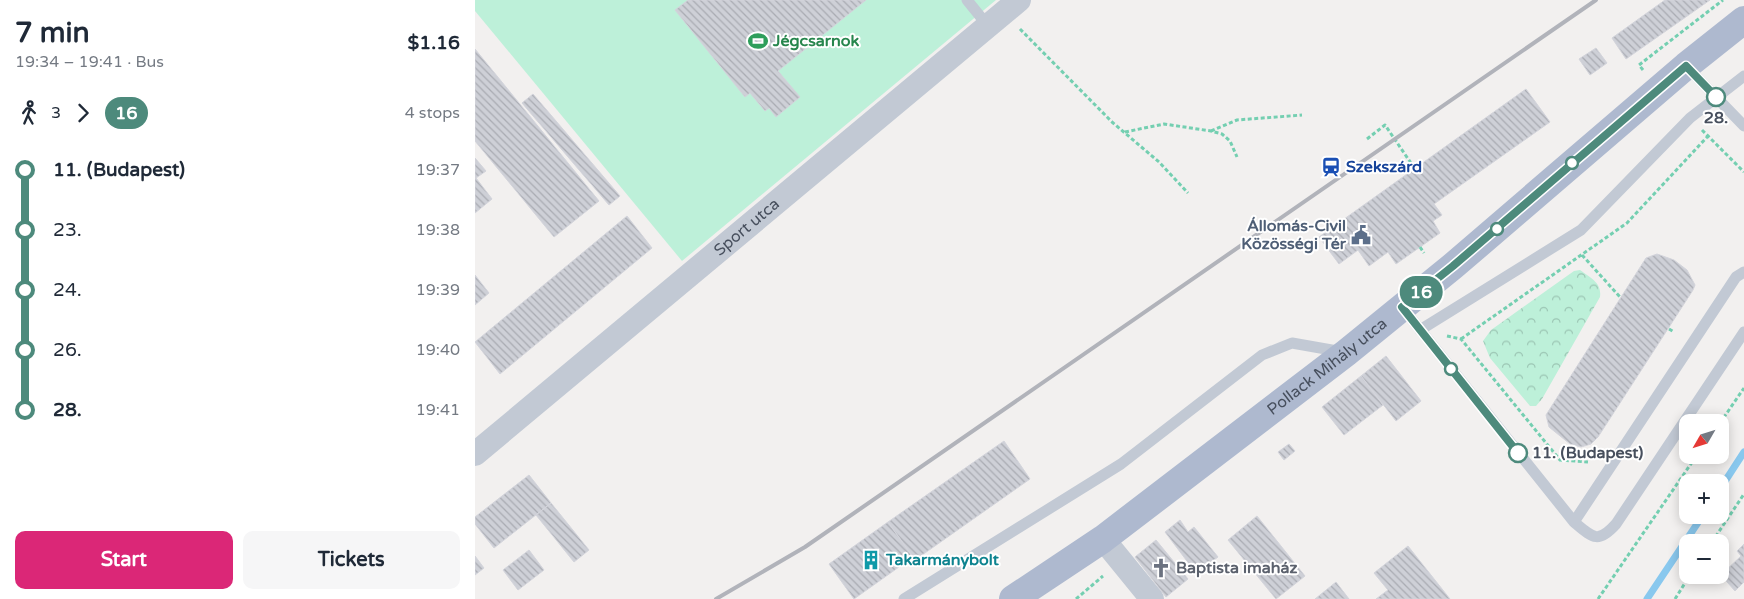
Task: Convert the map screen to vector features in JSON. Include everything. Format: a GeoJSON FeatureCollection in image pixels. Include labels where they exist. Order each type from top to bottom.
{"type":"FeatureCollection","features":[{"type":"Feature","properties":{"kind":"main road","name":"Pollack Mihály utca"},"geometry":{"type":"LineString","coordinates":[[1013,599],[1103,539],[1347,353],[1453,266],[1686,66],[1744,20]]}},
{"type":"Feature","properties":{"kind":"street","name":"Sport utca"},"geometry":{"type":"LineString","coordinates":[[475,454],[1004,13]]}},
{"type":"Feature","properties":{"kind":"street"},"geometry":{"type":"LineString","coordinates":[[1103,539],[1152,599]]}},
{"type":"Feature","properties":{"kind":"lane"},"geometry":{"type":"LineString","coordinates":[[967,0],[1004,13]]}},
{"type":"Feature","properties":{"kind":"lane"},"geometry":{"type":"LineString","coordinates":[[1686,66],[1744,126]]}},
{"type":"Feature","properties":{"kind":"lane"},"geometry":{"type":"LineString","coordinates":[[1420,330],[1581,230],[1690,118],[1744,76]]}},
{"type":"Feature","properties":{"kind":"lane"},"geometry":{"type":"LineString","coordinates":[[1574,522],[1736,277],[1744,272]]}},
{"type":"Feature","properties":{"kind":"lane"},"geometry":{"type":"LineString","coordinates":[[1402,307],[1574,522],[1591,536],[1599,537],[1606,535],[1617,524],[1744,332]]}},
{"type":"Feature","properties":{"kind":"lane"},"geometry":{"type":"LineString","coordinates":[[904,599],[1121,464],[1262,355],[1292,343],[1347,353]]}},
{"type":"Feature","properties":{"kind":"path"},"geometry":{"type":"LineString","coordinates":[[1639,65],[1723,0]]}},
{"type":"Feature","properties":{"kind":"path"},"geometry":{"type":"LineString","coordinates":[[1004,13],[1125,132],[1159,162],[1188,193]]}},
{"type":"Feature","properties":{"kind":"path"},"geometry":{"type":"LineString","coordinates":[[1211,131],[1237,120],[1302,115]]}},
{"type":"Feature","properties":{"kind":"path"},"geometry":{"type":"LineString","coordinates":[[1125,132],[1163,124],[1211,131],[1222,134],[1230,140],[1237,157]]}},
{"type":"Feature","properties":{"kind":"path"},"geometry":{"type":"LineString","coordinates":[[1367,138],[1385,126],[1415,168]]}},
{"type":"Feature","properties":{"kind":"path"},"geometry":{"type":"LineString","coordinates":[[1708,136],[1744,172]]}},
{"type":"Feature","properties":{"kind":"path"},"geometry":{"type":"LineString","coordinates":[[1420,247],[1424,253]]}},
{"type":"Feature","properties":{"kind":"path"},"geometry":{"type":"LineString","coordinates":[[1582,255],[1620,297]]}},
{"type":"Feature","properties":{"kind":"path"},"geometry":{"type":"LineString","coordinates":[[1669,329],[1674,332]]}},
{"type":"Feature","properties":{"kind":"path"},"geometry":{"type":"LineString","coordinates":[[1461,339],[1560,460],[1588,462]]}},
{"type":"Feature","properties":{"kind":"path"},"geometry":{"type":"LineString","coordinates":[[1726,414],[1744,388]]}},
{"type":"Feature","properties":{"kind":"path"},"geometry":{"type":"LineString","coordinates":[[1598,599],[1691,464]]}},
{"type":"Feature","properties":{"kind":"path"},"geometry":{"type":"LineString","coordinates":[[1717,534],[1744,494]]}},
{"type":"Feature","properties":{"kind":"path"},"geometry":{"type":"LineString","coordinates":[[1675,599],[1685,584]]}},
{"type":"Feature","properties":{"kind":"green space"},"geometry":{"type":"Polygon","coordinates":[[[475,0],[996,0],[682,261],[475,11],[475,0]]]}},
{"type":"Feature","properties":{"kind":"green space"},"geometry":{"type":"Polygon","coordinates":[[[1580,270],[1597,284],[1600,297],[1542,399],[1536,406],[1530,406],[1490,358],[1483,341],[1491,330],[1574,271],[1580,270]]]}},
{"type":"Feature","properties":{"kind":"building","name":"Jégcsarnok"},"geometry":{"type":"Polygon","coordinates":[[[688,0],[866,0],[778,71],[800,97],[776,117],[769,108],[765,111],[750,93],[745,97],[675,10],[688,0]]]}},
{"type":"Feature","properties":{"kind":"building"},"geometry":{"type":"Polygon","coordinates":[[[1665,0],[1710,0],[1626,59],[1612,38],[1665,0]]]}},
{"type":"Feature","properties":{"kind":"building"},"geometry":{"type":"Polygon","coordinates":[[[1596,48],[1607,63],[1590,75],[1579,59],[1596,48]]]}},
{"type":"Feature","properties":{"kind":"building"},"geometry":{"type":"Polygon","coordinates":[[[475,49],[599,201],[554,237],[475,141],[475,49]]]}},
{"type":"Feature","properties":{"kind":"building"},"geometry":{"type":"Polygon","coordinates":[[[1526,89],[1550,122],[1434,204],[1442,215],[1433,221],[1440,233],[1396,264],[1388,252],[1369,266],[1358,250],[1339,264],[1319,237],[1526,89]]]}},
{"type":"Feature","properties":{"kind":"building"},"geometry":{"type":"Polygon","coordinates":[[[533,94],[620,196],[609,205],[522,103],[533,94]]]}},
{"type":"Feature","properties":{"kind":"building"},"geometry":{"type":"Polygon","coordinates":[[[475,158],[486,171],[476,178],[492,199],[475,213],[475,158]]]}},
{"type":"Feature","properties":{"kind":"building"},"geometry":{"type":"Polygon","coordinates":[[[627,216],[652,248],[500,374],[475,342],[627,216]]]}},
{"type":"Feature","properties":{"kind":"building"},"geometry":{"type":"Polygon","coordinates":[[[1657,254],[1674,260],[1687,270],[1695,285],[1693,290],[1598,437],[1591,444],[1581,447],[1570,444],[1549,427],[1546,415],[1646,258],[1657,254]]]}},
{"type":"Feature","properties":{"kind":"building"},"geometry":{"type":"Polygon","coordinates":[[[475,275],[489,293],[475,305],[475,275]]]}},
{"type":"Feature","properties":{"kind":"building"},"geometry":{"type":"Polygon","coordinates":[[[1386,356],[1421,401],[1396,421],[1361,376],[1386,356]]]}},
{"type":"Feature","properties":{"kind":"building"},"geometry":{"type":"Polygon","coordinates":[[[1361,376],[1383,405],[1344,435],[1322,407],[1361,376]]]}},
{"type":"Feature","properties":{"kind":"building"},"geometry":{"type":"Polygon","coordinates":[[[1004,441],[1030,479],[915,560],[888,522],[1004,441]]]}},
{"type":"Feature","properties":{"kind":"building"},"geometry":{"type":"Polygon","coordinates":[[[1289,444],[1295,451],[1284,460],[1278,452],[1289,444]]]}},
{"type":"Feature","properties":{"kind":"building"},"geometry":{"type":"Polygon","coordinates":[[[529,475],[551,503],[494,548],[475,524],[475,517],[529,475]]]}},
{"type":"Feature","properties":{"kind":"building"},"geometry":{"type":"Polygon","coordinates":[[[551,503],[589,550],[574,562],[536,515],[551,503]]]}},
{"type":"Feature","properties":{"kind":"building"},"geometry":{"type":"Polygon","coordinates":[[[1257,516],[1305,576],[1276,599],[1228,540],[1257,516]]]}},
{"type":"Feature","properties":{"kind":"building"},"geometry":{"type":"Polygon","coordinates":[[[1180,520],[1188,532],[1194,527],[1218,557],[1196,573],[1165,532],[1180,520]]]}},
{"type":"Feature","properties":{"kind":"building","name":"Takarmánybolt"},"geometry":{"type":"Polygon","coordinates":[[[888,522],[913,557],[854,599],[829,564],[888,522]]]}},
{"type":"Feature","properties":{"kind":"building","name":"Baptista imaház"},"geometry":{"type":"Polygon","coordinates":[[[1156,540],[1188,579],[1166,597],[1135,557],[1156,540]]]}},
{"type":"Feature","properties":{"kind":"building"},"geometry":{"type":"Polygon","coordinates":[[[1744,544],[1744,582],[1735,591],[1729,584],[1729,567],[1741,556],[1737,551],[1744,544]]]}},
{"type":"Feature","properties":{"kind":"building"},"geometry":{"type":"Polygon","coordinates":[[[1408,546],[1450,599],[1376,599],[1388,590],[1374,573],[1408,546]]]}},
{"type":"Feature","properties":{"kind":"building"},"geometry":{"type":"Polygon","coordinates":[[[529,550],[544,570],[518,590],[503,570],[529,550]]]}},
{"type":"Feature","properties":{"kind":"building"},"geometry":{"type":"Polygon","coordinates":[[[475,556],[484,568],[475,575],[475,556]]]}},
{"type":"Feature","properties":{"kind":"building"},"geometry":{"type":"Polygon","coordinates":[[[1336,582],[1349,599],[1315,599],[1336,582]]]}},
{"type":"Feature","properties":{"kind":"waterway"},"geometry":{"type":"LineString","coordinates":[[1729,475],[1744,452]]}},
{"type":"Feature","properties":{"kind":"waterway"},"geometry":{"type":"LineString","coordinates":[[1647,599],[1697,524]]}},
{"type":"Feature","properties":{"kind":"railway"},"geometry":{"type":"LineString","coordinates":[[716,599],[805,547],[1596,0]]}},
{"type":"Feature","properties":{"kind":"bus line","name":"16"},"geometry":{"type":"LineString","coordinates":[[1518,453],[1402,307],[1512,216],[1617,123],[1686,66],[1716,97]]}},
{"type":"Feature","properties":{"kind":"place","name":"Jégcsarnok"},"geometry":{"type":"Point","coordinates":[758,41]}},
{"type":"Feature","properties":{"kind":"place","name":"28."},"geometry":{"type":"Point","coordinates":[1716,97]}},
{"type":"Feature","properties":{"kind":"place","name":"Szekszárd"},"geometry":{"type":"Point","coordinates":[1331,167]}},
{"type":"Feature","properties":{"kind":"place","name":"Állomás-Civil Közösségi Tér"},"geometry":{"type":"Point","coordinates":[1361,235]}},
{"type":"Feature","properties":{"kind":"place","name":"11. (Budapest)"},"geometry":{"type":"Point","coordinates":[1518,453]}},
{"type":"Feature","properties":{"kind":"place","name":"Takarmánybolt"},"geometry":{"type":"Point","coordinates":[871,560]}},
{"type":"Feature","properties":{"kind":"place","name":"Baptista imaház"},"geometry":{"type":"Point","coordinates":[1161,568]}}]}
